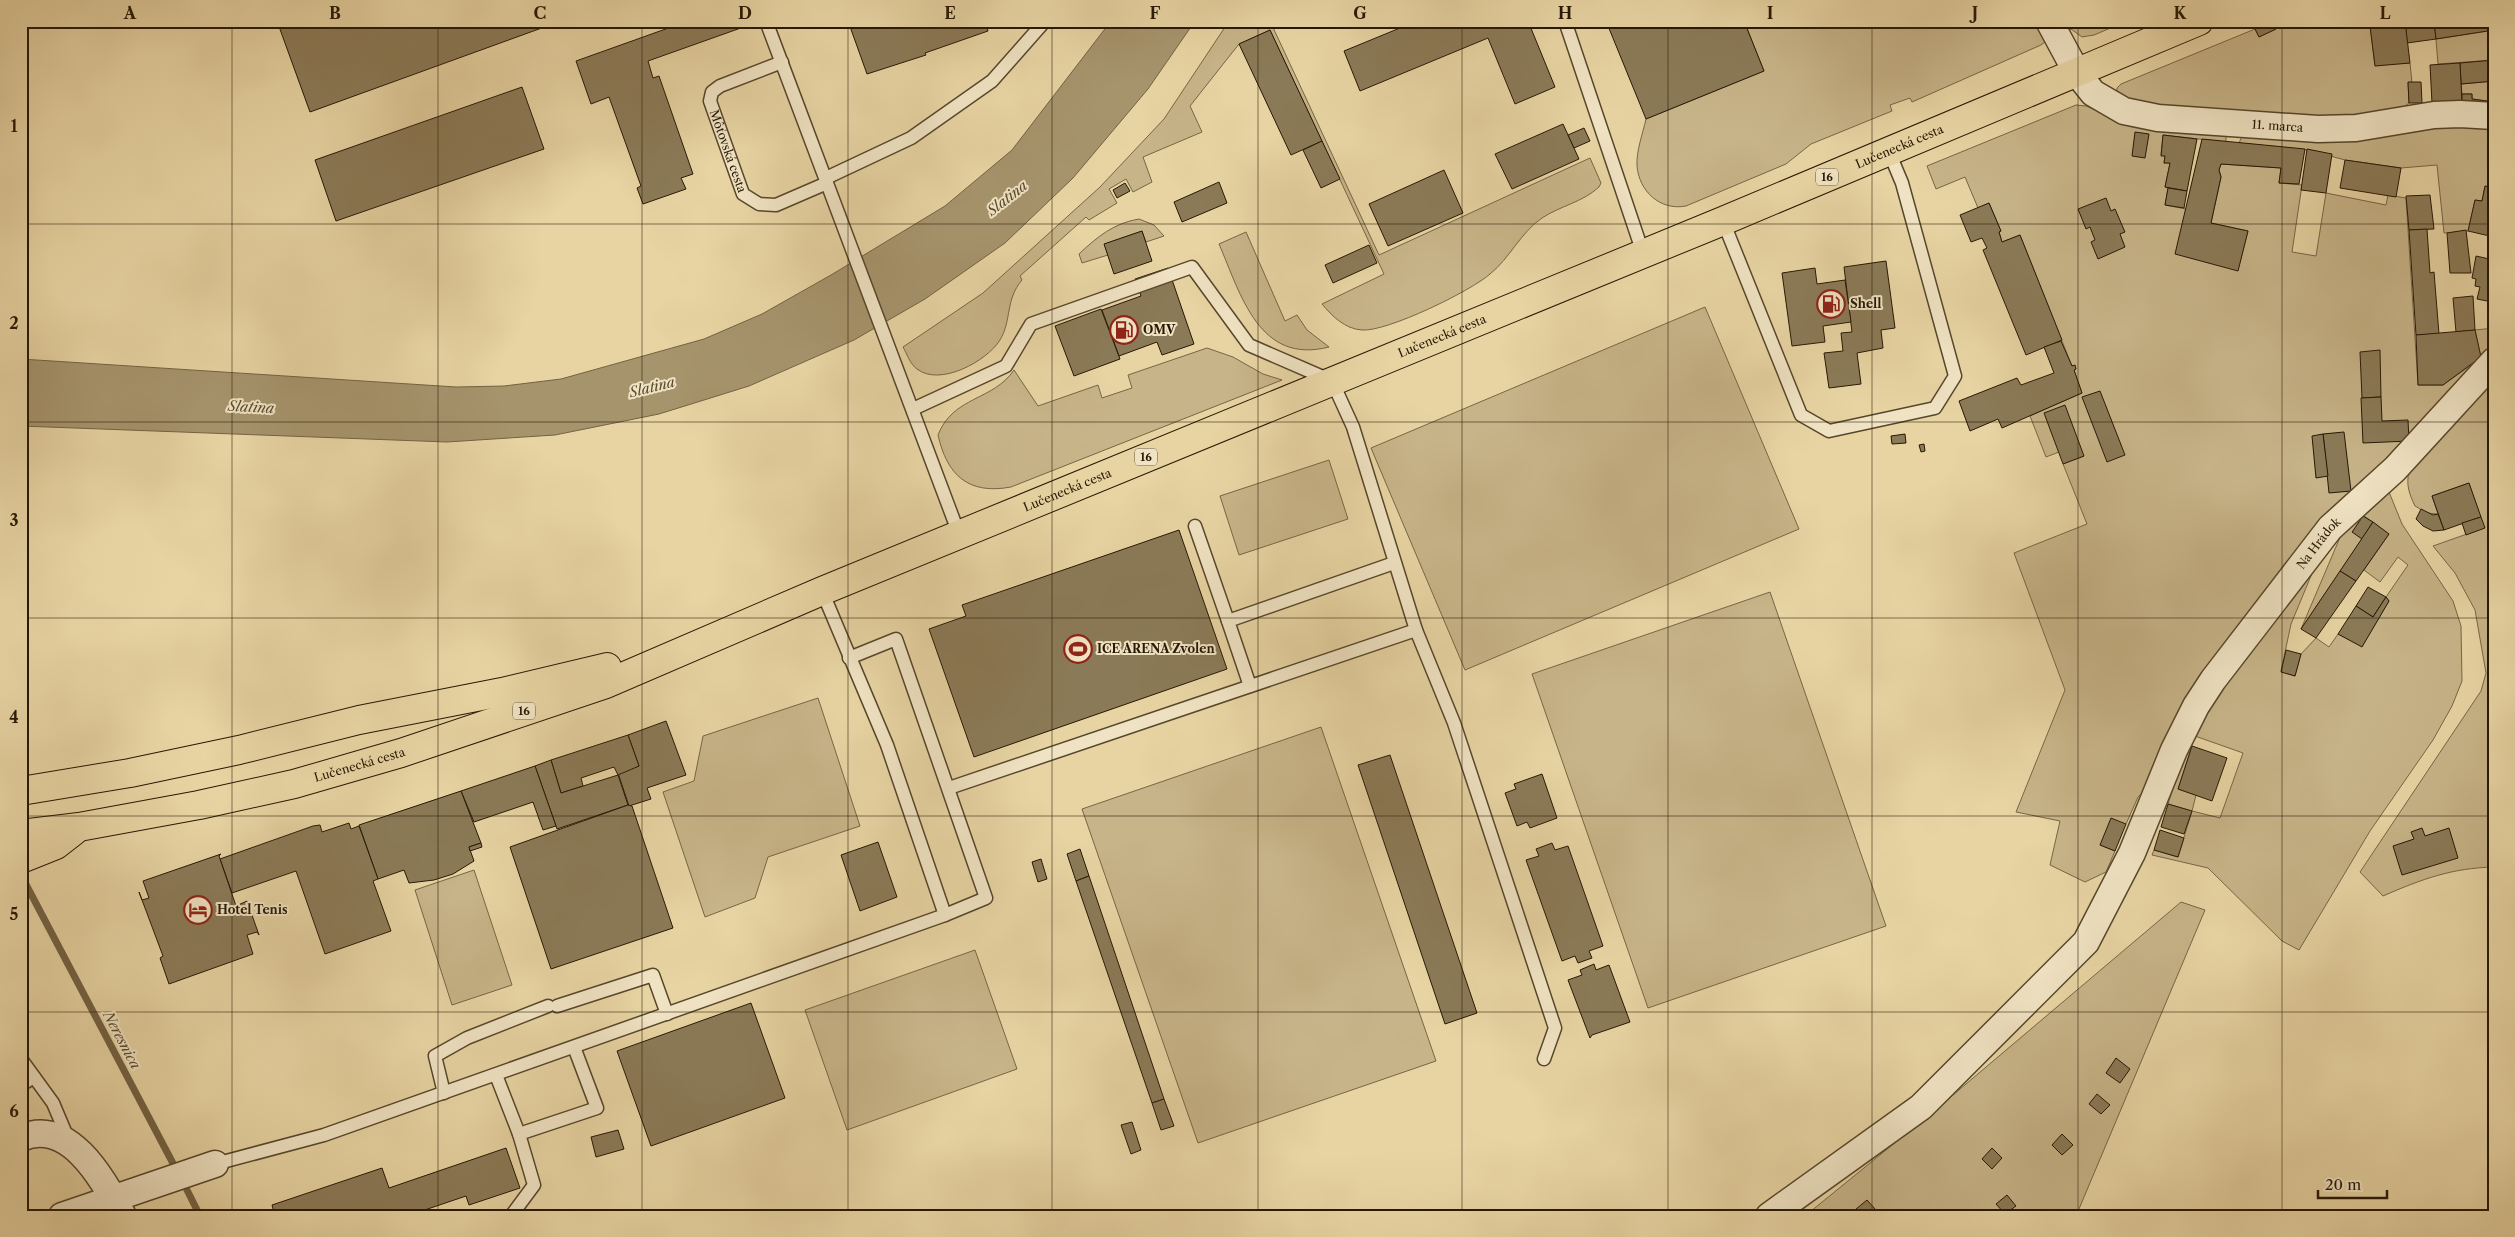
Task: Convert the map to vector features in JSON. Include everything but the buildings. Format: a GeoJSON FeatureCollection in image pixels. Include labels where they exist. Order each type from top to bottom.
{"type":"FeatureCollection","features":[{"type":"Feature","properties":{"kind":"main road","name":"Lučenecká cesta"},"geometry":{"type":"LineString","coordinates":[[33,844],[79,827],[199,805],[343,771],[606,684],[822,591],[1723,221],[2199,21]]}},
{"type":"Feature","properties":{"kind":"main road","name":"Lučenecká cesta"},"geometry":{"type":"LineString","coordinates":[[21,791],[166,765],[359,720],[502,692],[684,649]]}},
{"type":"Feature","properties":{"kind":"street","name":"11. marca"},"geometry":{"type":"LineString","coordinates":[[2049,21],[2077,73],[2093,93],[2124,111],[2158,118],[2318,129],[2356,128],[2434,115],[2494,116]]}},
{"type":"Feature","properties":{"kind":"street","name":"Na Hrádok"},"geometry":{"type":"LineString","coordinates":[[1769,1216],[1921,1107],[2086,942],[2132,853],[2174,750],[2196,706],[2213,680],[2330,528],[2395,469],[2494,361]]}},
{"type":"Feature","properties":{"kind":"street"},"geometry":{"type":"LineString","coordinates":[[21,1138],[35,1133],[47,1133],[70,1143],[123,1202]]}},
{"type":"Feature","properties":{"kind":"street"},"geometry":{"type":"LineString","coordinates":[[62,1216],[123,1202],[215,1164]]}},
{"type":"Feature","properties":{"kind":"lane"},"geometry":{"type":"LineString","coordinates":[[766,21],[960,534]]}},
{"type":"Feature","properties":{"kind":"lane","name":"Môťovská cesta"},"geometry":{"type":"LineString","coordinates":[[782,62],[720,86],[712,92],[710,101],[743,194],[759,204],[776,205],[911,138],[992,81],[1045,21]]}},
{"type":"Feature","properties":{"kind":"lane"},"geometry":{"type":"LineString","coordinates":[[1565,21],[1643,253]]}},
{"type":"Feature","properties":{"kind":"lane"},"geometry":{"type":"LineString","coordinates":[[1723,221],[1801,415],[1829,431],[1935,408],[1955,376],[1902,183],[1889,152]]}},
{"type":"Feature","properties":{"kind":"lane"},"geometry":{"type":"LineString","coordinates":[[913,409],[1006,366],[1031,324],[1192,267],[1248,345],[1332,381],[1353,427],[1416,630],[1454,722],[1555,1028],[1544,1059]]}},
{"type":"Feature","properties":{"kind":"lane"},"geometry":{"type":"LineString","coordinates":[[1195,526],[1250,686]]}},
{"type":"Feature","properties":{"kind":"lane"},"geometry":{"type":"LineString","coordinates":[[1228,621],[1394,563]]}},
{"type":"Feature","properties":{"kind":"lane"},"geometry":{"type":"LineString","coordinates":[[822,591],[887,745],[945,915]]}},
{"type":"Feature","properties":{"kind":"lane"},"geometry":{"type":"LineString","coordinates":[[949,788],[1416,630]]}},
{"type":"Feature","properties":{"kind":"lane"},"geometry":{"type":"LineString","coordinates":[[215,1164],[324,1136],[945,915],[986,898],[896,639],[849,658]]}},
{"type":"Feature","properties":{"kind":"lane"},"geometry":{"type":"LineString","coordinates":[[444,1093],[435,1056],[467,1038],[553,1006],[653,975],[667,1014]]}},
{"type":"Feature","properties":{"kind":"lane"},"geometry":{"type":"LineString","coordinates":[[519,1134],[596,1108],[574,1047]]}},
{"type":"Feature","properties":{"kind":"lane"},"geometry":{"type":"LineString","coordinates":[[21,1059],[52,1103],[70,1143]]}},
{"type":"Feature","properties":{"kind":"lane"},"geometry":{"type":"LineString","coordinates":[[496,1075],[519,1134],[534,1185],[511,1216]]}},
{"type":"Feature","properties":{"kind":"lane"},"geometry":{"type":"LineString","coordinates":[[21,1085],[34,1077]]}},
{"type":"Feature","properties":{"kind":"shaded area"},"geometry":{"type":"Polygon","coordinates":[[[1229,21],[1270,21],[1379,255],[1590,158],[1601,183],[1593,192],[1542,218],[1528,230],[1497,268],[1466,290],[1408,318],[1390,324],[1374,329],[1362,330],[1350,327],[1335,317],[1322,304],[1384,274],[1270,30],[1239,44],[1190,106],[1202,132],[1143,157],[1152,182],[1133,192],[1126,179],[1109,189],[1117,203],[1089,220],[1086,217],[1020,276],[1022,280],[1013,295],[1004,332],[994,348],[974,363],[950,373],[927,374],[917,369],[903,347],[983,293],[1100,187],[1164,119],[1229,21]]]}},
{"type":"Feature","properties":{"kind":"shaded area"},"geometry":{"type":"Polygon","coordinates":[[[1744,21],[2038,21],[2046,41],[2041,45],[1912,102],[1910,98],[1890,105],[1892,111],[1811,144],[1786,164],[1686,206],[1677,207],[1660,202],[1642,184],[1637,166],[1646,119],[1764,71],[1744,21]]]}},
{"type":"Feature","properties":{"kind":"shaded area"},"geometry":{"type":"Polygon","coordinates":[[[2059,21],[2127,21],[2094,35],[2082,37],[2071,29],[2064,32],[2059,21]]]}},
{"type":"Feature","properties":{"kind":"shaded area"},"geometry":{"type":"Polygon","coordinates":[[[2275,21],[2403,21],[2370,26],[2375,65],[2410,63],[2412,83],[2408,83],[2409,103],[2405,106],[2405,111],[2342,119],[2136,104],[2117,92],[2117,88],[2121,84],[2255,29],[2259,37],[2276,29],[2275,21]]]}},
{"type":"Feature","properties":{"kind":"shaded area"},"geometry":{"type":"Polygon","coordinates":[[[2494,30],[2494,60],[2438,64],[2436,39],[2494,30]]]}},
{"type":"Feature","properties":{"kind":"shaded area"},"geometry":{"type":"Polygon","coordinates":[[[2494,81],[2494,102],[2472,99],[2472,94],[2462,94],[2461,84],[2494,81]]]}},
{"type":"Feature","properties":{"kind":"shaded area"},"geometry":{"type":"Polygon","coordinates":[[[2076,105],[2086,106],[2137,127],[2226,133],[2226,142],[2163,135],[2161,155],[2165,156],[2164,163],[2170,163],[2165,187],[2168,188],[2165,205],[2186,209],[2238,270],[2248,231],[2211,223],[2221,177],[2219,170],[2221,164],[2281,168],[2279,183],[2302,185],[2292,252],[2316,256],[2326,193],[2386,205],[2388,195],[2406,198],[2418,385],[2443,385],[2481,358],[2475,330],[2494,328],[2494,350],[2352,500],[2150,786],[2138,797],[2126,824],[2100,845],[2115,851],[2106,872],[2085,882],[2050,865],[2060,821],[2016,812],[2065,690],[2014,553],[2087,524],[2063,464],[2084,456],[2059,452],[2046,457],[2030,416],[2082,393],[2074,370],[2076,369],[2075,366],[2072,366],[2020,235],[2002,242],[1999,232],[2001,231],[1989,203],[1978,208],[1965,177],[1936,189],[1927,166],[2076,105]]]}},
{"type":"Feature","properties":{"kind":"shaded area"},"geometry":{"type":"Polygon","coordinates":[[[2439,125],[2494,127],[2494,188],[2485,186],[2482,201],[2475,200],[2468,231],[2444,233],[2437,165],[2401,168],[2345,160],[2308,150],[2239,143],[2243,134],[2439,125]]]}},
{"type":"Feature","properties":{"kind":"shaded area"},"geometry":{"type":"Polygon","coordinates":[[[1139,219],[1154,225],[1164,236],[1146,242],[1142,231],[1105,244],[1108,255],[1082,263],[1079,254],[1099,237],[1114,227],[1139,219]]]}},
{"type":"Feature","properties":{"kind":"shaded area"},"geometry":{"type":"Polygon","coordinates":[[[1246,232],[1285,321],[1297,315],[1307,330],[1329,347],[1305,350],[1285,346],[1269,336],[1256,321],[1245,304],[1219,244],[1246,232]]]}},
{"type":"Feature","properties":{"kind":"shaded area"},"geometry":{"type":"Polygon","coordinates":[[[1705,307],[1799,529],[1465,670],[1371,448],[1705,307]]]}},
{"type":"Feature","properties":{"kind":"shaded area"},"geometry":{"type":"Polygon","coordinates":[[[1207,348],[1233,357],[1263,374],[1282,380],[1011,487],[996,489],[971,485],[954,471],[942,449],[938,435],[945,422],[953,413],[963,405],[995,388],[1014,370],[1038,406],[1098,385],[1102,398],[1132,388],[1128,375],[1207,348]]]}},
{"type":"Feature","properties":{"kind":"shaded area"},"geometry":{"type":"Polygon","coordinates":[[[2494,370],[2494,867],[2451,872],[2411,884],[2383,896],[2360,872],[2481,691],[2486,673],[2475,610],[2455,573],[2433,546],[2484,528],[2469,483],[2432,496],[2438,514],[2427,513],[2415,506],[2408,485],[2408,476],[2409,472],[2494,370]]]}},
{"type":"Feature","properties":{"kind":"shaded area"},"geometry":{"type":"Polygon","coordinates":[[[1329,460],[1348,519],[1239,555],[1220,496],[1329,460]]]}},
{"type":"Feature","properties":{"kind":"shaded area"},"geometry":{"type":"Polygon","coordinates":[[[2389,492],[2402,524],[2453,601],[2461,626],[2462,681],[2452,706],[2433,740],[2370,831],[2299,950],[2282,941],[2208,868],[2152,855],[2154,850],[2178,857],[2192,811],[2220,818],[2243,753],[2192,735],[2189,731],[2318,559],[2291,624],[2281,671],[2295,676],[2301,654],[2316,638],[2329,647],[2338,634],[2362,646],[2389,601],[2386,597],[2408,565],[2398,557],[2380,582],[2364,570],[2389,534],[2364,516],[2362,539],[2301,629],[2341,535],[2389,492]]]}},
{"type":"Feature","properties":{"kind":"shaded area"},"geometry":{"type":"Polygon","coordinates":[[[1770,592],[1886,926],[1648,1008],[1532,674],[1770,592]]]}},
{"type":"Feature","properties":{"kind":"shaded area"},"geometry":{"type":"Polygon","coordinates":[[[818,698],[860,826],[768,857],[755,898],[705,917],[663,792],[694,781],[703,736],[818,698]]]}},
{"type":"Feature","properties":{"kind":"shaded area"},"geometry":{"type":"Polygon","coordinates":[[[1321,727],[1436,1061],[1198,1143],[1082,809],[1321,727]]]}},
{"type":"Feature","properties":{"kind":"shaded area"},"geometry":{"type":"Polygon","coordinates":[[[2187,744],[2192,746],[2178,789],[2196,795],[2192,811],[2168,804],[2187,744]]]}},
{"type":"Feature","properties":{"kind":"shaded area"},"geometry":{"type":"Polygon","coordinates":[[[474,870],[512,985],[452,1005],[415,890],[474,870]]]}},
{"type":"Feature","properties":{"kind":"shaded area"},"geometry":{"type":"Polygon","coordinates":[[[2181,902],[2205,910],[2076,1216],[1805,1216],[1940,1106],[2181,902]]]}},
{"type":"Feature","properties":{"kind":"shaded area"},"geometry":{"type":"Polygon","coordinates":[[[975,950],[1017,1069],[847,1130],[805,1010],[975,950]]]}},
{"type":"Feature","properties":{"kind":"water","name":"Slatina"},"geometry":{"type":"Polygon","coordinates":[[[1111,21],[1195,21],[1148,89],[1073,178],[1005,243],[925,299],[854,340],[749,386],[659,414],[555,435],[447,442],[21,426],[21,359],[456,387],[504,386],[561,379],[704,339],[762,314],[945,206],[1012,150],[1111,21]]]}},
{"type":"Feature","properties":{"kind":"waterway","name":"Neresnica"},"geometry":{"type":"LineString","coordinates":[[21,875],[177,1171]]}},
{"type":"Feature","properties":{"kind":"waterway","name":"Neresnica"},"geometry":{"type":"LineString","coordinates":[[182,1180],[200,1216]]}},
{"type":"Feature","properties":{"kind":"place","name":"Shell"},"geometry":{"type":"Point","coordinates":[1831,304]}},
{"type":"Feature","properties":{"kind":"place","name":"OMV"},"geometry":{"type":"Point","coordinates":[1124,330]}},
{"type":"Feature","properties":{"kind":"place","name":"ICE ARENA Zvolen"},"geometry":{"type":"Point","coordinates":[1078,649]}},
{"type":"Feature","properties":{"kind":"place","name":"Hotel Tenis"},"geometry":{"type":"Point","coordinates":[198,910]}}]}
